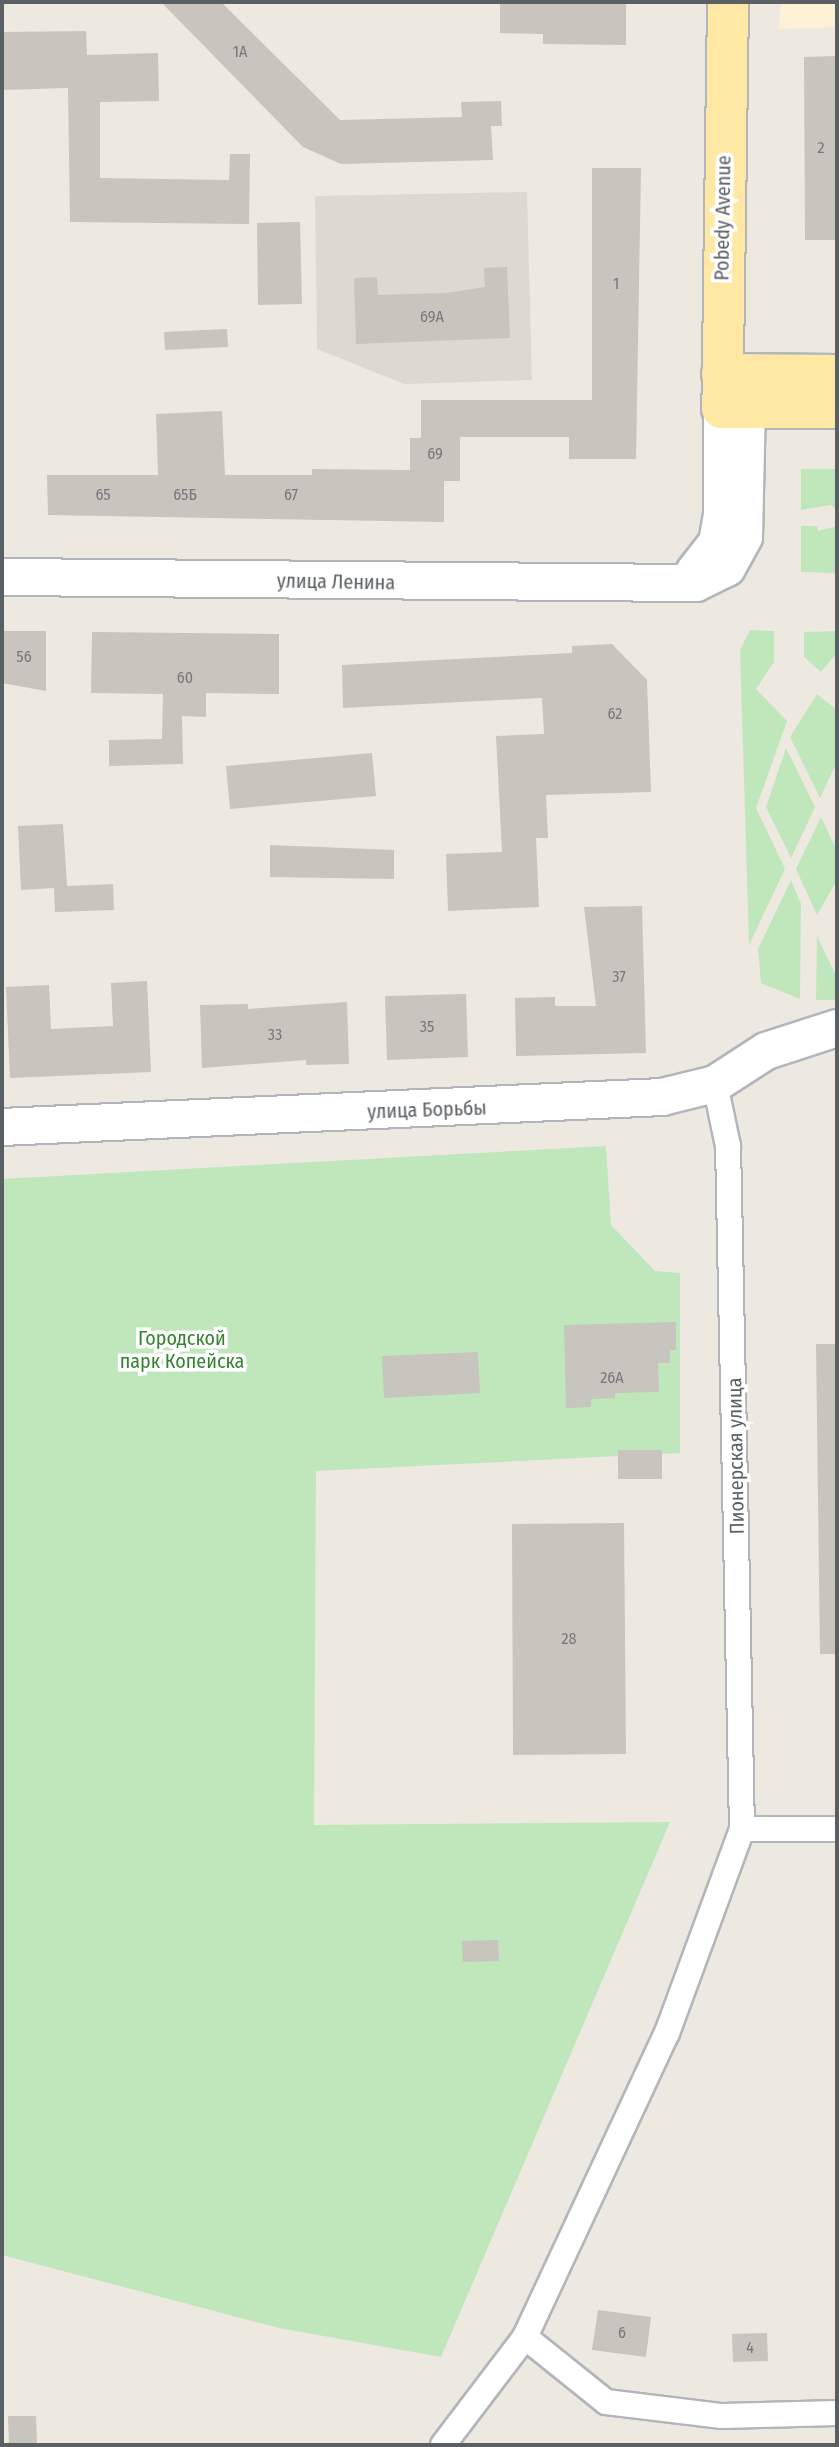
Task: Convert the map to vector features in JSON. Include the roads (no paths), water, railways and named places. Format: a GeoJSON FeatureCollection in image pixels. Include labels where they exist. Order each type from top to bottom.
{"type":"FeatureCollection","features":[{"type":"Feature","properties":{"kind":"main road","name":"Pobedy Avenue"},"geometry":{"type":"LineString","coordinates":[[728,2],[734,391]]}},
{"type":"Feature","properties":{"kind":"main road","name":"Pobedy Avenue"},"geometry":{"type":"LineString","coordinates":[[734,391],[754,2]]}},
{"type":"Feature","properties":{"kind":"main road"},"geometry":{"type":"LineString","coordinates":[[734,391],[837,375]]}},
{"type":"Feature","properties":{"kind":"main road"},"geometry":{"type":"LineString","coordinates":[[734,391],[837,408]]}},
{"type":"Feature","properties":{"kind":"street","name":"Pobedy Avenue"},"geometry":{"type":"LineString","coordinates":[[671,583],[715,578],[737,555],[746,511],[734,391]]}},
{"type":"Feature","properties":{"kind":"street","name":"улица Ленина"},"geometry":{"type":"LineString","coordinates":[[2,577],[671,583]]}},
{"type":"Feature","properties":{"kind":"street","name":"улица Борьбы"},"geometry":{"type":"LineString","coordinates":[[2,1127],[585,1104],[715,1084],[766,1051],[837,1028]]}},
{"type":"Feature","properties":{"kind":"street","name":"Пионерская улица"},"geometry":{"type":"LineString","coordinates":[[715,1084],[728,1146],[742,1829]]}},
{"type":"Feature","properties":{"kind":"street"},"geometry":{"type":"LineString","coordinates":[[443,2445],[525,2337],[667,2033],[742,1829],[837,1829]]}},
{"type":"Feature","properties":{"kind":"street"},"geometry":{"type":"LineString","coordinates":[[525,2337],[606,2402],[722,2416],[837,2413]]}},
{"type":"Feature","properties":{"kind":"park label","name":"Городской парк Копейска"},"geometry":{"type":"Point","coordinates":[182,1350]}}]}
